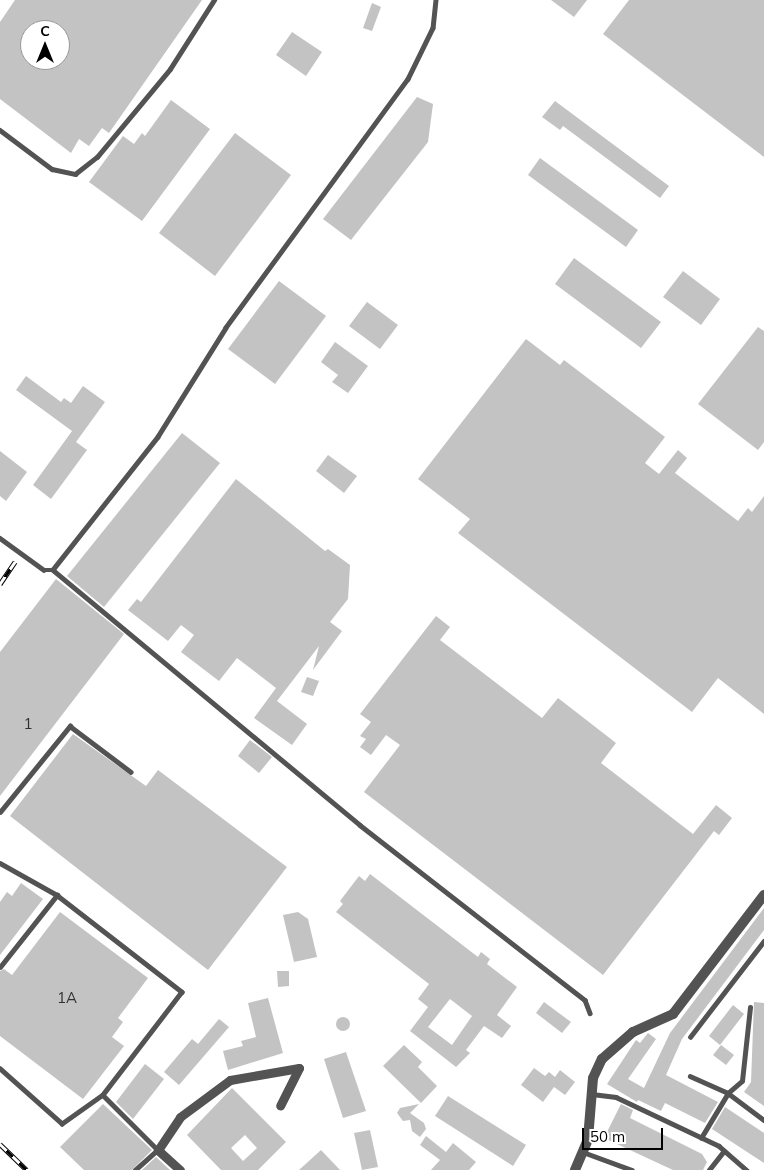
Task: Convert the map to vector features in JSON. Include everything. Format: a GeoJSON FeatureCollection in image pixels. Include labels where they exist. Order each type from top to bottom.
{"type":"FeatureCollection","features":[{"type":"Feature","properties":{"kind":"street"},"geometry":{"type":"LineString","coordinates":[[575,1170],[588,1139],[593,1078],[602,1059],[633,1032],[672,1014],[764,895]]}},
{"type":"Feature","properties":{"kind":"street"},"geometry":{"type":"LineString","coordinates":[[180,1170],[158,1150],[180,1117],[230,1080],[299,1068],[280,1106]]}},
{"type":"Feature","properties":{"kind":"lane"},"geometry":{"type":"LineString","coordinates":[[0,130],[52,169],[75,174],[97,157],[170,69],[214,0]]}},
{"type":"Feature","properties":{"kind":"lane"},"geometry":{"type":"LineString","coordinates":[[53,570],[158,437],[226,328],[408,79],[433,28],[436,0]]}},
{"type":"Feature","properties":{"kind":"lane"},"geometry":{"type":"LineString","coordinates":[[0,538],[44,570],[53,570],[360,825],[584,1000],[590,1013]]}},
{"type":"Feature","properties":{"kind":"lane"},"geometry":{"type":"LineString","coordinates":[[0,812],[70,726],[131,772]]}},
{"type":"Feature","properties":{"kind":"lane"},"geometry":{"type":"LineString","coordinates":[[0,863],[57,895],[182,992],[103,1095],[62,1124],[0,1069]]}},
{"type":"Feature","properties":{"kind":"lane"},"geometry":{"type":"LineString","coordinates":[[0,967],[57,895]]}},
{"type":"Feature","properties":{"kind":"lane"},"geometry":{"type":"LineString","coordinates":[[690,1037],[764,941]]}},
{"type":"Feature","properties":{"kind":"lane"},"geometry":{"type":"LineString","coordinates":[[701,1138],[728,1093],[742,1081],[750,1007]]}},
{"type":"Feature","properties":{"kind":"lane"},"geometry":{"type":"LineString","coordinates":[[690,1076],[728,1093],[764,1120]]}},
{"type":"Feature","properties":{"kind":"lane"},"geometry":{"type":"LineString","coordinates":[[591,1093],[616,1097],[701,1138],[724,1151],[747,1170]]}},
{"type":"Feature","properties":{"kind":"lane"},"geometry":{"type":"LineString","coordinates":[[103,1095],[158,1150],[136,1170]]}},
{"type":"Feature","properties":{"kind":"lane"},"geometry":{"type":"LineString","coordinates":[[709,1170],[724,1151]]}},
{"type":"Feature","properties":{"kind":"lane"},"geometry":{"type":"LineString","coordinates":[[582,1152],[632,1170]]}},
{"type":"Feature","properties":{"kind":"building"},"geometry":{"type":"Polygon","coordinates":[[[15,0],[202,0],[109,133],[102,128],[89,146],[79,139],[71,153],[0,99],[0,22],[15,0]]]}},
{"type":"Feature","properties":{"kind":"building"},"geometry":{"type":"Polygon","coordinates":[[[551,0],[587,0],[574,17],[551,0]]]}},
{"type":"Feature","properties":{"kind":"building"},"geometry":{"type":"Polygon","coordinates":[[[629,0],[764,0],[764,157],[603,34],[629,0]]]}},
{"type":"Feature","properties":{"kind":"building"},"geometry":{"type":"Polygon","coordinates":[[[372,3],[381,7],[372,31],[363,28],[372,3]]]}},
{"type":"Feature","properties":{"kind":"building"},"geometry":{"type":"Polygon","coordinates":[[[292,32],[322,52],[306,76],[276,55],[292,32]]]}},
{"type":"Feature","properties":{"kind":"building"},"geometry":{"type":"Polygon","coordinates":[[[417,97],[433,104],[428,142],[351,240],[323,219],[417,97]]]}},
{"type":"Feature","properties":{"kind":"building"},"geometry":{"type":"Polygon","coordinates":[[[171,100],[210,129],[142,221],[89,182],[123,136],[134,144],[142,133],[145,136],[171,100]]]}},
{"type":"Feature","properties":{"kind":"building"},"geometry":{"type":"Polygon","coordinates":[[[555,101],[669,186],[660,198],[563,126],[560,130],[542,117],[555,101]]]}},
{"type":"Feature","properties":{"kind":"building"},"geometry":{"type":"Polygon","coordinates":[[[235,133],[291,175],[215,276],[159,233],[235,133]]]}},
{"type":"Feature","properties":{"kind":"building"},"geometry":{"type":"Polygon","coordinates":[[[540,158],[638,230],[626,247],[528,175],[540,158]]]}},
{"type":"Feature","properties":{"kind":"building"},"geometry":{"type":"Polygon","coordinates":[[[574,258],[661,322],[641,348],[555,284],[574,258]]]}},
{"type":"Feature","properties":{"kind":"building"},"geometry":{"type":"Polygon","coordinates":[[[683,271],[720,299],[701,325],[663,297],[683,271]]]}},
{"type":"Feature","properties":{"kind":"building"},"geometry":{"type":"Polygon","coordinates":[[[279,281],[326,316],[275,384],[228,349],[279,281]]]}},
{"type":"Feature","properties":{"kind":"building"},"geometry":{"type":"Polygon","coordinates":[[[367,302],[398,325],[380,349],[349,326],[367,302]]]}},
{"type":"Feature","properties":{"kind":"building"},"geometry":{"type":"Polygon","coordinates":[[[758,327],[764,331],[764,442],[758,450],[698,404],[758,327]]]}},
{"type":"Feature","properties":{"kind":"building"},"geometry":{"type":"Polygon","coordinates":[[[526,339],[560,365],[564,360],[665,437],[645,463],[659,474],[678,450],[687,458],[675,473],[738,521],[748,508],[752,512],[764,496],[764,714],[718,678],[692,712],[458,533],[470,519],[418,479],[526,339]]]}},
{"type":"Feature","properties":{"kind":"building"},"geometry":{"type":"Polygon","coordinates":[[[335,342],[368,366],[348,393],[332,382],[338,375],[321,362],[335,342]]]}},
{"type":"Feature","properties":{"kind":"building"},"geometry":{"type":"Polygon","coordinates":[[[26,376],[61,402],[64,398],[71,403],[83,386],[105,402],[76,442],[87,450],[51,499],[33,485],[72,431],[16,390],[26,376]]]}},
{"type":"Feature","properties":{"kind":"building"},"geometry":{"type":"Polygon","coordinates":[[[182,433],[220,463],[104,607],[67,576],[182,433]]]}},
{"type":"Feature","properties":{"kind":"building"},"geometry":{"type":"Polygon","coordinates":[[[0,451],[27,472],[6,501],[0,496],[0,451]]]}},
{"type":"Feature","properties":{"kind":"building"},"geometry":{"type":"Polygon","coordinates":[[[328,455],[357,476],[344,493],[316,471],[328,455]]]}},
{"type":"Feature","properties":{"kind":"building"},"geometry":{"type":"Polygon","coordinates":[[[236,479],[325,551],[328,549],[350,565],[348,599],[330,622],[342,631],[313,670],[319,646],[277,701],[307,724],[292,745],[254,718],[276,688],[237,658],[219,681],[181,652],[194,635],[181,625],[168,641],[128,610],[137,599],[141,602],[236,479]]]}},
{"type":"Feature","properties":{"kind":"building"},"geometry":{"type":"Polygon","coordinates":[[[56,579],[124,634],[0,796],[0,652],[56,579]]]}},
{"type":"Feature","properties":{"kind":"building"},"geometry":{"type":"Polygon","coordinates":[[[436,616],[450,627],[440,640],[542,718],[558,698],[616,743],[601,763],[693,834],[716,805],[732,818],[719,835],[714,831],[603,975],[364,792],[400,745],[386,735],[371,755],[360,747],[366,739],[360,736],[371,722],[360,714],[436,616]]]}},
{"type":"Feature","properties":{"kind":"building"},"geometry":{"type":"Polygon","coordinates":[[[307,677],[319,681],[313,696],[301,692],[307,677]]]}},
{"type":"Feature","properties":{"kind":"building"},"geometry":{"type":"Polygon","coordinates":[[[73,734],[146,786],[158,770],[287,867],[208,970],[10,816],[73,734]]]}},
{"type":"Feature","properties":{"kind":"building"},"geometry":{"type":"Polygon","coordinates":[[[250,740],[272,757],[259,773],[238,756],[250,740]]]}},
{"type":"Feature","properties":{"kind":"building"},"geometry":{"type":"Polygon","coordinates":[[[370,874],[478,957],[481,952],[490,959],[487,964],[517,987],[497,1015],[511,1026],[502,1038],[484,1026],[466,1050],[470,1053],[456,1067],[410,1031],[428,1007],[418,999],[429,984],[336,912],[343,904],[340,901],[359,876],[365,881],[370,874]],[[450,999],[428,1027],[452,1045],[472,1016],[450,999]]]}},
{"type":"Feature","properties":{"kind":"building"},"geometry":{"type":"Polygon","coordinates":[[[21,883],[43,899],[0,955],[0,902],[7,892],[12,896],[21,883]]]}},
{"type":"Feature","properties":{"kind":"building"},"geometry":{"type":"Polygon","coordinates":[[[764,908],[764,930],[682,1039],[666,1075],[718,1102],[705,1123],[665,1103],[661,1111],[638,1100],[637,1102],[607,1084],[636,1040],[640,1043],[648,1033],[656,1039],[628,1079],[644,1088],[670,1033],[764,908]]]}},
{"type":"Feature","properties":{"kind":"building"},"geometry":{"type":"Polygon","coordinates":[[[60,912],[148,978],[118,1018],[123,1022],[112,1037],[124,1046],[83,1099],[0,1036],[0,971],[4,969],[12,975],[60,912]]]}},
{"type":"Feature","properties":{"kind":"building"},"geometry":{"type":"Polygon","coordinates":[[[298,912],[308,919],[317,957],[294,962],[283,915],[298,912]]]}},
{"type":"Feature","properties":{"kind":"building"},"geometry":{"type":"Polygon","coordinates":[[[277,971],[289,971],[289,986],[278,987],[277,971]]]}},
{"type":"Feature","properties":{"kind":"building"},"geometry":{"type":"Polygon","coordinates":[[[268,998],[283,1053],[228,1070],[223,1051],[243,1046],[241,1041],[256,1037],[248,1003],[268,998]]]}},
{"type":"Feature","properties":{"kind":"building"},"geometry":{"type":"Polygon","coordinates":[[[544,1002],[571,1022],[562,1033],[536,1013],[544,1002]]]}},
{"type":"Feature","properties":{"kind":"building"},"geometry":{"type":"Polygon","coordinates":[[[754,1002],[764,1003],[764,1106],[744,1092],[751,1082],[754,1002]]]}},
{"type":"Feature","properties":{"kind":"building"},"geometry":{"type":"Polygon","coordinates":[[[733,1005],[744,1014],[720,1045],[709,1036],[733,1005]]]}},
{"type":"Feature","properties":{"kind":"building"},"geometry":{"type":"Polygon","coordinates":[[[343,1017],[348,1019],[350,1024],[348,1029],[343,1031],[338,1029],[336,1024],[338,1019],[343,1017]]]}},
{"type":"Feature","properties":{"kind":"building"},"geometry":{"type":"Polygon","coordinates":[[[219,1019],[229,1027],[179,1085],[164,1072],[192,1039],[198,1044],[219,1019]]]}},
{"type":"Feature","properties":{"kind":"building"},"geometry":{"type":"Polygon","coordinates":[[[404,1045],[422,1062],[418,1067],[437,1086],[421,1103],[383,1066],[404,1045]]]}},
{"type":"Feature","properties":{"kind":"building"},"geometry":{"type":"Polygon","coordinates":[[[721,1045],[734,1055],[726,1065],[713,1055],[721,1045]]]}},
{"type":"Feature","properties":{"kind":"building"},"geometry":{"type":"Polygon","coordinates":[[[346,1052],[366,1111],[343,1118],[324,1059],[346,1052]]]}},
{"type":"Feature","properties":{"kind":"building"},"geometry":{"type":"Polygon","coordinates":[[[145,1064],[164,1079],[133,1119],[116,1102],[145,1064]]]}},
{"type":"Feature","properties":{"kind":"building"},"geometry":{"type":"Polygon","coordinates":[[[534,1068],[545,1076],[549,1072],[555,1077],[560,1070],[575,1082],[565,1095],[554,1087],[543,1102],[521,1085],[534,1068]]]}},
{"type":"Feature","properties":{"kind":"building"},"geometry":{"type":"Polygon","coordinates":[[[232,1088],[286,1142],[258,1170],[221,1170],[187,1135],[232,1088]],[[245,1135],[231,1148],[243,1161],[257,1148],[245,1135]]]}},
{"type":"Feature","properties":{"kind":"building"},"geometry":{"type":"Polygon","coordinates":[[[448,1096],[526,1145],[513,1166],[435,1116],[448,1096]]]}},
{"type":"Feature","properties":{"kind":"building"},"geometry":{"type":"Polygon","coordinates":[[[103,1104],[152,1150],[132,1170],[84,1170],[60,1147],[103,1104]]]}},
{"type":"Feature","properties":{"kind":"building"},"geometry":{"type":"Polygon","coordinates":[[[419,1104],[410,1113],[424,1123],[426,1129],[420,1137],[412,1131],[410,1120],[403,1121],[397,1113],[400,1108],[419,1104]]]}},
{"type":"Feature","properties":{"kind":"building"},"geometry":{"type":"Polygon","coordinates":[[[621,1104],[633,1110],[630,1118],[702,1154],[707,1162],[703,1170],[673,1170],[604,1138],[621,1104]]]}},
{"type":"Feature","properties":{"kind":"building"},"geometry":{"type":"Polygon","coordinates":[[[725,1107],[764,1133],[764,1163],[712,1129],[725,1107]]]}},
{"type":"Feature","properties":{"kind":"building"},"geometry":{"type":"Polygon","coordinates":[[[370,1130],[378,1167],[362,1170],[354,1133],[370,1130]]]}},
{"type":"Feature","properties":{"kind":"building"},"geometry":{"type":"Polygon","coordinates":[[[426,1136],[446,1152],[453,1143],[476,1162],[469,1170],[431,1170],[440,1160],[420,1145],[426,1136]]]}},
{"type":"Feature","properties":{"kind":"building"},"geometry":{"type":"Polygon","coordinates":[[[321,1150],[340,1170],[299,1170],[321,1150]]]}},
{"type":"Feature","properties":{"kind":"building"},"geometry":{"type":"Polygon","coordinates":[[[156,1157],[170,1170],[142,1170],[156,1157]]]}},
{"type":"Feature","properties":{"kind":"railway"},"geometry":{"type":"LineString","coordinates":[[0,584],[15,562]]}},
{"type":"Feature","properties":{"kind":"railway"},"geometry":{"type":"LineString","coordinates":[[0,1144],[27,1170]]}}]}
